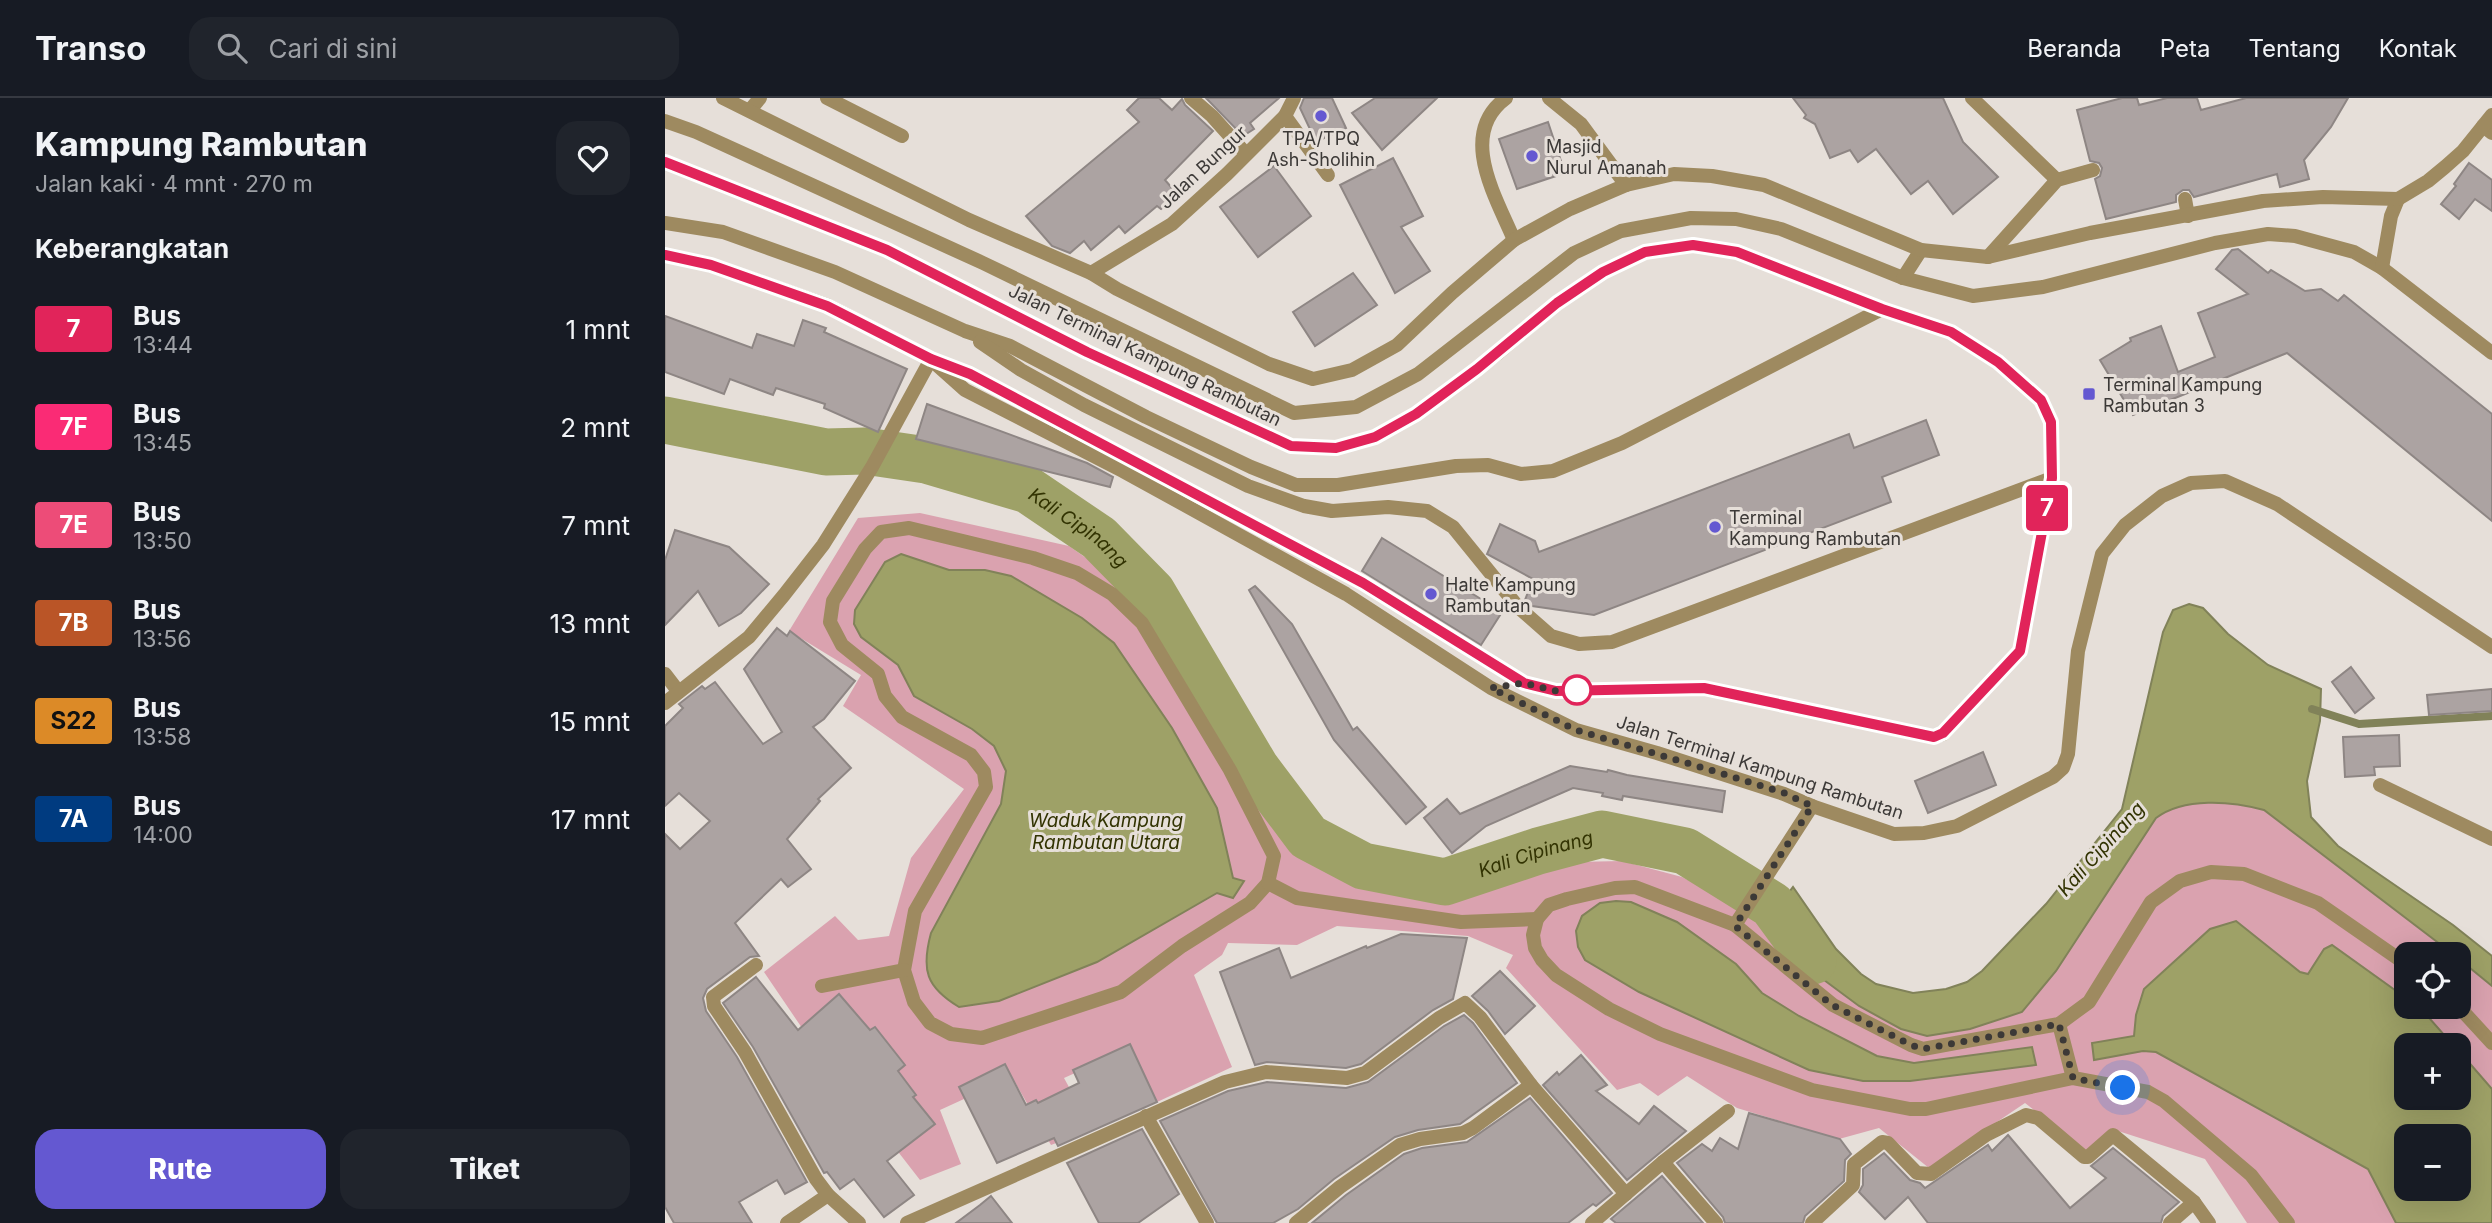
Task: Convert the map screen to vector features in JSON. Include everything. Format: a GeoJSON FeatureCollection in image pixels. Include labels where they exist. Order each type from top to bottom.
{"type":"FeatureCollection","features":[{"type":"Feature","properties":{"kind":"street"},"geometry":{"type":"LineString","coordinates":[[723,98],[969,220],[1091,273],[1269,364],[1313,379],[1352,370],[1397,345],[1514,240],[1570,209],[1626,185],[1674,174],[1712,176],[1763,184],[1921,250],[1988,257],[2090,233],[2263,201],[2323,197],[2398,199],[2428,181],[2489,125]]}},
{"type":"Feature","properties":{"kind":"street"},"geometry":{"type":"LineString","coordinates":[[750,110],[760,98]]}},
{"type":"Feature","properties":{"kind":"street"},"geometry":{"type":"LineString","coordinates":[[827,98],[902,136]]}},
{"type":"Feature","properties":{"kind":"street"},"geometry":{"type":"LineString","coordinates":[[1191,98],[1212,116],[1246,153]]}},
{"type":"Feature","properties":{"kind":"street","name":"Jalan Bungur"},"geometry":{"type":"LineString","coordinates":[[1091,273],[1172,224],[1285,116],[1294,98]]}},
{"type":"Feature","properties":{"kind":"street"},"geometry":{"type":"LineString","coordinates":[[1506,98],[1487,120],[1481,140],[1485,171],[1514,240]]}},
{"type":"Feature","properties":{"kind":"street"},"geometry":{"type":"LineString","coordinates":[[1549,98],[1581,124],[1626,185]]}},
{"type":"Feature","properties":{"kind":"street"},"geometry":{"type":"LineString","coordinates":[[1972,98],[2057,180]]}},
{"type":"Feature","properties":{"kind":"street"},"geometry":{"type":"LineString","coordinates":[[1285,116],[1328,175]]}},
{"type":"Feature","properties":{"kind":"street","name":"Jalan Terminal Kampung Rambutan"},"geometry":{"type":"LineString","coordinates":[[665,121],[696,132],[982,263],[1294,413],[1356,407],[1418,374],[1574,253],[1621,231],[1691,218],[1736,219],[1781,229],[1903,278],[1973,296],[2043,287],[2215,243],[2268,234],[2295,236],[2354,253],[2382,268],[2492,353]]}},
{"type":"Feature","properties":{"kind":"street","name":"Jalan Terminal Kampung Rambutan"},"geometry":{"type":"LineString","coordinates":[[665,162],[887,250],[1087,352],[1291,446],[1336,448],[1375,437],[1416,414],[1477,369],[1557,303],[1603,272],[1645,252],[1693,245],[1737,252],[1882,309],[1951,332],[1998,362],[2041,400],[2051,422],[2052,478],[2020,651],[1939,736],[1704,688],[1556,691],[1524,683],[1363,583],[970,374],[931,359],[827,306],[711,265],[665,255]]}},
{"type":"Feature","properties":{"kind":"street"},"geometry":{"type":"LineString","coordinates":[[1988,257],[2057,180],[2093,170]]}},
{"type":"Feature","properties":{"kind":"street"},"geometry":{"type":"LineString","coordinates":[[2185,199],[2188,216]]}},
{"type":"Feature","properties":{"kind":"street"},"geometry":{"type":"LineString","coordinates":[[2382,268],[2391,216],[2398,199]]}},
{"type":"Feature","properties":{"kind":"street"},"geometry":{"type":"LineString","coordinates":[[665,223],[723,232],[823,267],[965,331],[1010,346],[1146,417],[1251,467],[1296,485],[1338,485],[1455,466],[1488,466],[1521,474],[1553,471],[1622,443],[1882,309]]}},
{"type":"Feature","properties":{"kind":"street"},"geometry":{"type":"LineString","coordinates":[[1903,278],[1921,250]]}},
{"type":"Feature","properties":{"kind":"street"},"geometry":{"type":"LineString","coordinates":[[965,331],[1021,370],[1084,405],[1248,486],[1304,506],[1332,511],[1388,507],[1427,511],[1453,527],[1518,607],[1551,636],[1579,644],[1612,642],[2052,478]]}},
{"type":"Feature","properties":{"kind":"street"},"geometry":{"type":"LineString","coordinates":[[665,703],[749,636],[823,545],[886,444],[931,359]]}},
{"type":"Feature","properties":{"kind":"street","name":"Jalan Terminal Kampung Rambutan"},"geometry":{"type":"LineString","coordinates":[[931,359],[965,390],[1123,471],[1346,594],[1491,688],[1576,730],[1784,793],[1812,806],[1894,834],[1924,833],[1957,826],[2000,806],[2053,777],[2063,768],[2068,754],[2078,651],[2102,555],[2125,525],[2162,496],[2191,483],[2225,481],[2277,504],[2492,648]]}},
{"type":"Feature","properties":{"kind":"street"},"geometry":{"type":"LineString","coordinates":[[909,528],[1033,558],[1077,573],[1112,594],[1142,623],[1230,769],[1274,856],[1268,883],[1250,902],[1182,946],[1121,992],[982,1038],[951,1034],[930,1023],[914,1002],[904,970],[915,911],[986,787],[984,772],[971,755],[902,717],[885,696],[878,674],[842,645],[830,621],[832,601],[866,549],[881,533],[909,528]]}},
{"type":"Feature","properties":{"kind":"street"},"geometry":{"type":"LineString","coordinates":[[665,674],[678,691]]}},
{"type":"Feature","properties":{"kind":"street"},"geometry":{"type":"LineString","coordinates":[[1491,688],[1524,683]]}},
{"type":"Feature","properties":{"kind":"street"},"geometry":{"type":"LineString","coordinates":[[2380,785],[2492,839]]}},
{"type":"Feature","properties":{"kind":"street"},"geometry":{"type":"LineString","coordinates":[[1739,919],[1812,806]]}},
{"type":"Feature","properties":{"kind":"street"},"geometry":{"type":"LineString","coordinates":[[2288,1223],[2251,1175],[2164,1101],[2148,1092],[2071,1072],[1926,1109],[1910,1109],[1812,1090],[1660,1034],[1609,1009],[1556,975],[1542,960],[1535,948],[1533,935],[1537,919],[1549,905],[1567,899],[1615,888],[1635,887],[1739,919],[1832,1005],[1923,1049],[2060,1029],[2089,1002],[2151,902],[2180,881],[2211,872],[2244,874],[2318,903],[2394,956]]}},
{"type":"Feature","properties":{"kind":"street"},"geometry":{"type":"LineString","coordinates":[[1268,883],[1297,898],[1461,922],[1537,919]]}},
{"type":"Feature","properties":{"kind":"street"},"geometry":{"type":"LineString","coordinates":[[756,965],[713,996],[714,1006],[745,1052],[816,1179],[828,1195],[859,1223]]}},
{"type":"Feature","properties":{"kind":"street"},"geometry":{"type":"LineString","coordinates":[[822,986],[904,970]]}},
{"type":"Feature","properties":{"kind":"street"},"geometry":{"type":"LineString","coordinates":[[907,1223],[1225,1082],[1266,1072],[1347,1078],[1365,1073],[1439,1018],[1465,1003],[1480,1017],[1531,1085],[1626,1194]]}},
{"type":"Feature","properties":{"kind":"street"},"geometry":{"type":"LineString","coordinates":[[2470,1019],[2492,1043]]}},
{"type":"Feature","properties":{"kind":"street"},"geometry":{"type":"LineString","coordinates":[[2060,1029],[2071,1072]]}},
{"type":"Feature","properties":{"kind":"street"},"geometry":{"type":"LineString","coordinates":[[1296,1223],[1340,1186],[1400,1145],[1420,1139],[1463,1133],[1531,1085]]}},
{"type":"Feature","properties":{"kind":"street"},"geometry":{"type":"LineString","coordinates":[[1591,1223],[1728,1111]]}},
{"type":"Feature","properties":{"kind":"street"},"geometry":{"type":"LineString","coordinates":[[1812,1223],[1853,1185],[1854,1164],[1882,1142],[1888,1143],[1917,1173],[1931,1174],[1986,1135],[2026,1115],[2038,1118],[2084,1157],[2088,1157],[2113,1135],[2194,1202],[2209,1223]]}},
{"type":"Feature","properties":{"kind":"street"},"geometry":{"type":"LineString","coordinates":[[1146,1116],[1207,1223]]}},
{"type":"Feature","properties":{"kind":"street"},"geometry":{"type":"LineString","coordinates":[[1663,1162],[1716,1223]]}},
{"type":"Feature","properties":{"kind":"street"},"geometry":{"type":"LineString","coordinates":[[787,1223],[828,1195]]}},
{"type":"Feature","properties":{"kind":"street"},"geometry":{"type":"LineString","coordinates":[[2170,1223],[2194,1202]]}},
{"type":"Feature","properties":{"kind":"shaded area"},"geometry":{"type":"Polygon","coordinates":[[[920,513],[1069,546],[1112,576],[1161,622],[1260,799],[1293,842],[1326,867],[1379,885],[1444,896],[1501,884],[1575,862],[1622,861],[1682,877],[1767,921],[1789,948],[1820,977],[1859,1006],[1901,1029],[2056,971],[2147,829],[2162,813],[2204,803],[2241,805],[2264,810],[2437,942],[2394,942],[2394,1019],[2471,1019],[2471,969],[2492,986],[2492,1223],[2247,1223],[2205,1159],[2115,1130],[2087,1152],[2025,1103],[1929,1168],[1879,1128],[1839,1139],[1737,1108],[1687,1076],[1658,1096],[1640,1083],[1617,1090],[1506,968],[1513,955],[1468,936],[1337,926],[1297,945],[1228,943],[1222,955],[1194,975],[1232,1067],[1155,1103],[1126,1050],[1064,1078],[1092,1129],[1051,1145],[1012,1077],[940,1110],[961,1164],[920,1180],[802,1028],[764,972],[835,916],[858,940],[889,936],[911,858],[964,789],[843,706],[861,675],[789,631],[858,518],[920,513]]]}},
{"type":"Feature","properties":{"kind":"water","name":"Waduk Kampung Rambutan Utara"},"geometry":{"type":"Polygon","coordinates":[[[901,554],[949,570],[985,570],[1011,576],[1082,618],[1114,643],[1172,728],[1217,808],[1233,878],[1244,881],[1233,898],[1217,893],[1097,962],[999,1001],[959,1007],[939,992],[933,985],[927,967],[931,933],[1001,804],[1006,771],[994,746],[972,729],[914,696],[898,665],[861,637],[854,624],[855,610],[885,562],[901,554]]]}},
{"type":"Feature","properties":{"kind":"water"},"geometry":{"type":"Polygon","coordinates":[[[2189,604],[2203,608],[2228,634],[2268,665],[2321,689],[2320,721],[2307,781],[2311,817],[2338,846],[2453,925],[2492,956],[2492,986],[2471,969],[2471,942],[2437,942],[2264,810],[2223,803],[2180,807],[2156,818],[2056,971],[2022,1012],[1970,1029],[1927,1036],[1901,1029],[1859,1006],[1820,977],[1789,948],[1767,921],[1793,887],[1836,949],[1861,974],[1876,984],[1913,993],[1946,989],[1967,982],[1982,971],[2046,904],[2122,809],[2163,632],[2173,610],[2189,604]]]}},
{"type":"Feature","properties":{"kind":"water"},"geometry":{"type":"Polygon","coordinates":[[[1631,902],[1677,922],[1736,964],[1762,993],[1799,1016],[1877,1056],[1914,1063],[2032,1047],[2036,1065],[1910,1081],[1863,1081],[1809,1070],[1639,992],[1585,960],[1578,947],[1576,931],[1582,916],[1600,903],[1631,902]]]}},
{"type":"Feature","properties":{"kind":"water"},"geometry":{"type":"Polygon","coordinates":[[[2236,921],[2300,972],[2308,974],[2324,949],[2332,945],[2394,989],[2394,1019],[2430,1019],[2442,1033],[2394,1033],[2394,1110],[2471,1110],[2471,1065],[2492,1089],[2492,1223],[2396,1223],[2368,1169],[2156,1052],[2143,1051],[2094,1060],[2092,1043],[2134,1036],[2136,1015],[2144,989],[2210,929],[2236,921]]]}},
{"type":"Feature","properties":{"kind":"building"},"geometry":{"type":"Polygon","coordinates":[[[1139,98],[1159,98],[1172,110],[1182,99],[1213,131],[1165,180],[1178,195],[1161,209],[1157,206],[1125,233],[1119,226],[1091,250],[1084,241],[1070,253],[1052,246],[1026,216],[1139,122],[1127,110],[1139,98]]]}},
{"type":"Feature","properties":{"kind":"building"},"geometry":{"type":"Polygon","coordinates":[[[1206,98],[1279,98],[1250,123],[1254,129],[1243,136],[1206,98]]]}},
{"type":"Feature","properties":{"kind":"building","name":"TPA/TPQ Ash-Sholihin"},"geometry":{"type":"Polygon","coordinates":[[[1304,98],[1332,98],[1346,128],[1316,142],[1300,108],[1304,98]]]}},
{"type":"Feature","properties":{"kind":"building"},"geometry":{"type":"Polygon","coordinates":[[[1375,98],[1437,98],[1382,150],[1352,113],[1375,98]]]}},
{"type":"Feature","properties":{"kind":"building"},"geometry":{"type":"Polygon","coordinates":[[[1793,98],[1943,98],[1963,142],[1998,177],[1953,214],[1928,181],[1911,194],[1876,149],[1858,162],[1850,150],[1830,158],[1815,124],[1804,118],[1806,115],[1793,98]]]}},
{"type":"Feature","properties":{"kind":"building"},"geometry":{"type":"Polygon","coordinates":[[[2122,98],[2137,98],[2139,105],[2167,98],[2197,98],[2201,110],[2246,98],[2348,98],[2331,127],[2304,160],[2309,179],[2280,187],[2277,174],[2194,197],[2189,190],[2183,190],[2176,195],[2176,202],[2106,219],[2095,179],[2100,176],[2102,168],[2099,163],[2090,161],[2077,110],[2122,98]]]}},
{"type":"Feature","properties":{"kind":"building","name":"Masjid Nurul Amanah"},"geometry":{"type":"Polygon","coordinates":[[[1548,122],[1565,173],[1517,189],[1499,139],[1548,122]]]}},
{"type":"Feature","properties":{"kind":"building"},"geometry":{"type":"Polygon","coordinates":[[[1393,158],[1423,216],[1401,227],[1430,271],[1395,293],[1340,185],[1393,158]]]}},
{"type":"Feature","properties":{"kind":"building"},"geometry":{"type":"Polygon","coordinates":[[[2469,163],[2492,180],[2492,211],[2475,199],[2459,219],[2441,204],[2456,186],[2454,184],[2469,163]]]}},
{"type":"Feature","properties":{"kind":"building"},"geometry":{"type":"Polygon","coordinates":[[[1274,166],[1311,216],[1258,257],[1220,207],[1274,166]]]}},
{"type":"Feature","properties":{"kind":"building"},"geometry":{"type":"Polygon","coordinates":[[[2238,249],[2268,273],[2271,270],[2305,291],[2321,289],[2338,301],[2344,295],[2492,414],[2492,521],[2287,353],[2133,415],[2100,360],[2131,341],[2130,338],[2161,326],[2178,372],[2215,357],[2198,313],[2248,294],[2216,269],[2232,250],[2238,249]]]}},
{"type":"Feature","properties":{"kind":"building"},"geometry":{"type":"Polygon","coordinates":[[[1353,273],[1377,305],[1315,346],[1293,312],[1353,273]]]}},
{"type":"Feature","properties":{"kind":"building"},"geometry":{"type":"Polygon","coordinates":[[[665,316],[752,348],[757,334],[794,346],[803,320],[826,328],[824,332],[907,369],[878,432],[824,408],[825,404],[776,388],[773,395],[730,379],[724,394],[665,372],[665,316]]]}},
{"type":"Feature","properties":{"kind":"building"},"geometry":{"type":"Polygon","coordinates":[[[927,404],[1087,463],[1113,477],[1110,487],[916,439],[927,404]]]}},
{"type":"Feature","properties":{"kind":"building","name":"Terminal Kampung Rambutan"},"geometry":{"type":"Polygon","coordinates":[[[1926,420],[1939,455],[1882,477],[1891,502],[1594,615],[1532,606],[1525,600],[1533,579],[1487,554],[1500,524],[1535,541],[1539,552],[1849,434],[1854,448],[1926,420]]]}},
{"type":"Feature","properties":{"kind":"building"},"geometry":{"type":"Polygon","coordinates":[[[675,530],[729,547],[769,584],[741,613],[719,626],[698,591],[665,625],[665,560],[675,530]]]}},
{"type":"Feature","properties":{"kind":"building","name":"Halte Kampung Rambutan"},"geometry":{"type":"Polygon","coordinates":[[[1382,538],[1502,612],[1481,645],[1362,571],[1382,538]]]}},
{"type":"Feature","properties":{"kind":"building"},"geometry":{"type":"Polygon","coordinates":[[[1255,586],[1292,624],[1353,730],[1357,727],[1426,807],[1406,824],[1334,740],[1249,590],[1255,586]]]}},
{"type":"Feature","properties":{"kind":"building"},"geometry":{"type":"Polygon","coordinates":[[[777,628],[787,636],[790,631],[855,681],[824,719],[813,727],[851,768],[818,799],[820,801],[787,839],[811,869],[788,887],[781,879],[735,923],[759,956],[750,957],[707,989],[703,998],[706,1011],[737,1057],[807,1182],[785,1194],[777,1180],[739,1202],[752,1223],[674,1223],[665,1207],[665,834],[680,849],[710,821],[679,793],[665,806],[665,726],[683,708],[679,704],[702,686],[705,689],[715,682],[763,744],[782,732],[744,669],[777,628]]]}},
{"type":"Feature","properties":{"kind":"building"},"geometry":{"type":"Polygon","coordinates":[[[2351,667],[2374,698],[2355,713],[2332,682],[2351,667]]]}},
{"type":"Feature","properties":{"kind":"building"},"geometry":{"type":"Polygon","coordinates":[[[2492,689],[2492,711],[2429,715],[2427,695],[2492,689]]]}},
{"type":"Feature","properties":{"kind":"building"},"geometry":{"type":"Polygon","coordinates":[[[2399,735],[2400,766],[2374,767],[2375,775],[2345,777],[2343,737],[2399,735]]]}},
{"type":"Feature","properties":{"kind":"building"},"geometry":{"type":"Polygon","coordinates":[[[1983,752],[1996,785],[1928,813],[1915,781],[1983,752]]]}},
{"type":"Feature","properties":{"kind":"building"},"geometry":{"type":"Polygon","coordinates":[[[1570,766],[1608,770],[1725,791],[1722,812],[1623,796],[1622,800],[1602,796],[1603,793],[1573,788],[1486,826],[1452,853],[1424,818],[1447,799],[1460,814],[1570,766]]]}},
{"type":"Feature","properties":{"kind":"building"},"geometry":{"type":"Polygon","coordinates":[[[1401,934],[1467,938],[1453,999],[1433,1010],[1361,1064],[1346,1068],[1267,1062],[1255,1065],[1220,972],[1279,948],[1291,978],[1401,934]]]}},
{"type":"Feature","properties":{"kind":"building"},"geometry":{"type":"Polygon","coordinates":[[[1500,971],[1535,1006],[1505,1034],[1488,1011],[1472,996],[1500,971]]]}},
{"type":"Feature","properties":{"kind":"building"},"geometry":{"type":"Polygon","coordinates":[[[756,977],[798,1030],[839,994],[870,1030],[875,1027],[905,1065],[898,1071],[916,1095],[913,1097],[935,1124],[887,1161],[914,1195],[884,1217],[854,1179],[840,1189],[827,1172],[824,1173],[753,1047],[723,1003],[756,977]]]}},
{"type":"Feature","properties":{"kind":"building"},"geometry":{"type":"Polygon","coordinates":[[[1464,1015],[1473,1023],[1517,1083],[1460,1124],[1418,1130],[1395,1137],[1334,1179],[1298,1209],[1273,1223],[1217,1223],[1160,1121],[1228,1091],[1267,1082],[1346,1088],[1368,1082],[1444,1026],[1464,1015]]]}},
{"type":"Feature","properties":{"kind":"building"},"geometry":{"type":"Polygon","coordinates":[[[1130,1044],[1157,1102],[1058,1146],[1054,1138],[997,1163],[959,1087],[1005,1064],[1026,1105],[1036,1100],[1038,1103],[1079,1083],[1073,1070],[1130,1044]]]}},
{"type":"Feature","properties":{"kind":"building"},"geometry":{"type":"Polygon","coordinates":[[[1581,1055],[1607,1085],[1596,1091],[1639,1124],[1654,1106],[1686,1131],[1627,1180],[1543,1085],[1581,1055]]]}},
{"type":"Feature","properties":{"kind":"building"},"geometry":{"type":"Polygon","coordinates":[[[1530,1098],[1612,1193],[1568,1223],[1312,1223],[1404,1154],[1422,1148],[1467,1142],[1530,1098]]]}},
{"type":"Feature","properties":{"kind":"building"},"geometry":{"type":"Polygon","coordinates":[[[1749,1113],[1840,1139],[1851,1154],[1845,1160],[1844,1181],[1805,1216],[1803,1223],[1725,1223],[1723,1217],[1677,1163],[1702,1144],[1712,1151],[1720,1138],[1738,1149],[1749,1113]]]}},
{"type":"Feature","properties":{"kind":"building"},"geometry":{"type":"Polygon","coordinates":[[[1142,1129],[1179,1194],[1138,1223],[1099,1223],[1067,1163],[1142,1129]]]}},
{"type":"Feature","properties":{"kind":"building"},"geometry":{"type":"Polygon","coordinates":[[[2008,1135],[2070,1208],[2106,1178],[2091,1166],[2113,1148],[2179,1202],[2163,1216],[2161,1223],[1928,1223],[1908,1197],[1885,1219],[1859,1192],[1863,1185],[1863,1169],[1884,1153],[1910,1180],[1925,1188],[1988,1145],[1992,1151],[2008,1135]]]}},
{"type":"Feature","properties":{"kind":"building"},"geometry":{"type":"Polygon","coordinates":[[[1662,1176],[1703,1223],[1616,1223],[1611,1219],[1662,1176]]]}},
{"type":"Feature","properties":{"kind":"building"},"geometry":{"type":"Polygon","coordinates":[[[991,1196],[1012,1223],[956,1223],[980,1205],[991,1196]]]}},
{"type":"Feature","properties":{"kind":"waterway","name":"Kali Cipinang"},"geometry":{"type":"LineString","coordinates":[[665,420],[826,452],[865,451],[926,460],[1028,490],[1099,538],[1152,592],[1256,768],[1308,837],[1363,866],[1445,882],[1538,851],[1602,834],[1685,851],[1772,905],[1813,961]]}},
{"type":"Feature","properties":{"kind":"waterway"},"geometry":{"type":"LineString","coordinates":[[2312,709],[2359,724],[2492,716]]}},
{"type":"Feature","properties":{"kind":"bus line","name":"7"},"geometry":{"type":"LineString","coordinates":[[665,162],[887,250],[1087,352],[1291,446],[1336,448],[1375,437],[1416,414],[1497,354],[1557,303],[1603,272],[1645,252],[1693,245],[1737,252],[1882,309],[1951,332],[1998,362],[2041,400],[2051,422],[2052,478],[2022,646],[1943,733],[1934,737],[1704,688],[1556,691],[1524,683],[1363,583],[970,374],[931,359],[827,306],[711,265],[665,255]]}},
{"type":"Feature","properties":{"kind":"place","name":"TPA/TPQ Ash-Sholihin"},"geometry":{"type":"Point","coordinates":[1321,116]}},
{"type":"Feature","properties":{"kind":"place","name":"Masjid Nurul Amanah"},"geometry":{"type":"Point","coordinates":[1532,156]}},
{"type":"Feature","properties":{"kind":"place","name":"Terminal Kampung Rambutan 3"},"geometry":{"type":"Point","coordinates":[2089,394]}},
{"type":"Feature","properties":{"kind":"place","name":"Terminal Kampung Rambutan"},"geometry":{"type":"Point","coordinates":[1715,527]}},
{"type":"Feature","properties":{"kind":"place","name":"Halte Kampung Rambutan"},"geometry":{"type":"Point","coordinates":[1431,594]}},
{"type":"Feature","properties":{"kind":"route"},"geometry":{"type":"LineString","coordinates":[[1577,690],[1585,690],[1556,691],[1524,683],[1491,688],[1576,730],[1784,793],[1812,806],[1735,926],[1822,998],[1923,1049],[2059,1024],[2073,1078],[2123,1088]]}}]}
